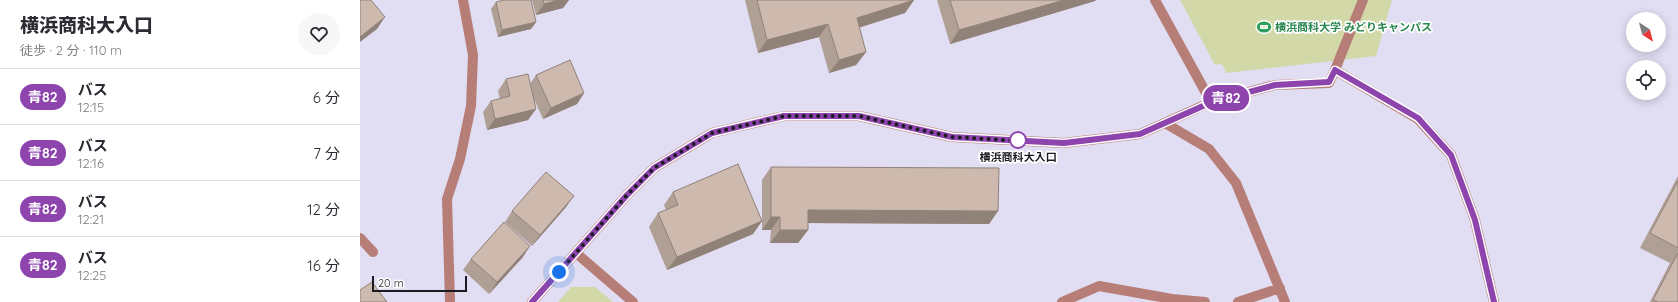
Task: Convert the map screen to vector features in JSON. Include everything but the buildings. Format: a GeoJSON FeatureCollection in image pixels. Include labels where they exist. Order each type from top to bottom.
{"type":"FeatureCollection","features":[{"type":"Feature","properties":{"kind":"street"},"geometry":{"type":"LineString","coordinates":[[450,302],[447,199],[460,159],[471,106],[473,62],[463,0]]}},
{"type":"Feature","properties":{"kind":"street"},"geometry":{"type":"LineString","coordinates":[[1156,0],[1212,102]]}},
{"type":"Feature","properties":{"kind":"street"},"geometry":{"type":"LineString","coordinates":[[532,302],[627,195],[654,168],[712,133],[784,116],[859,116],[952,137],[1064,143],[1140,134],[1212,102],[1275,85],[1329,82],[1363,0]]}},
{"type":"Feature","properties":{"kind":"street"},"geometry":{"type":"LineString","coordinates":[[1335,70],[1418,118],[1451,155],[1475,220],[1494,302]]}},
{"type":"Feature","properties":{"kind":"street"},"geometry":{"type":"LineString","coordinates":[[1165,123],[1209,149],[1236,183],[1285,302]]}},
{"type":"Feature","properties":{"kind":"street"},"geometry":{"type":"LineString","coordinates":[[360,238],[374,252]]}},
{"type":"Feature","properties":{"kind":"street"},"geometry":{"type":"LineString","coordinates":[[576,252],[633,302]]}},
{"type":"Feature","properties":{"kind":"street"},"geometry":{"type":"LineString","coordinates":[[1062,302],[1099,286],[1172,299],[1205,302]]}},
{"type":"Feature","properties":{"kind":"street"},"geometry":{"type":"LineString","coordinates":[[1238,302],[1280,288]]}},
{"type":"Feature","properties":{"kind":"green space","name":"横浜商科大学 みどりキャンパス"},"geometry":{"type":"Polygon","coordinates":[[[1180,0],[1392,0],[1376,56],[1226,73],[1222,64],[1215,65],[1180,0]]]}},
{"type":"Feature","properties":{"kind":"green space"},"geometry":{"type":"Polygon","coordinates":[[[571,287],[595,287],[613,302],[558,302],[571,287]]]}},
{"type":"Feature","properties":{"kind":"bus line","name":"青82"},"geometry":{"type":"LineString","coordinates":[[532,302],[627,195],[654,168],[712,133],[784,116],[859,116],[952,137],[1064,143],[1140,134],[1212,102],[1275,85],[1329,82],[1335,70],[1418,118],[1451,155],[1475,220],[1494,302]]}},
{"type":"Feature","properties":{"kind":"place","name":"横浜商科大学 みどりキャンパス"},"geometry":{"type":"Point","coordinates":[1264,27]}},
{"type":"Feature","properties":{"kind":"place","name":"横浜商科大入口"},"geometry":{"type":"Point","coordinates":[1018,140]}},
{"type":"Feature","properties":{"kind":"route"},"geometry":{"type":"LineString","coordinates":[[559,272],[627,195],[654,168],[712,133],[784,116],[859,116],[952,137],[1022,141],[1018,140]]}}]}
